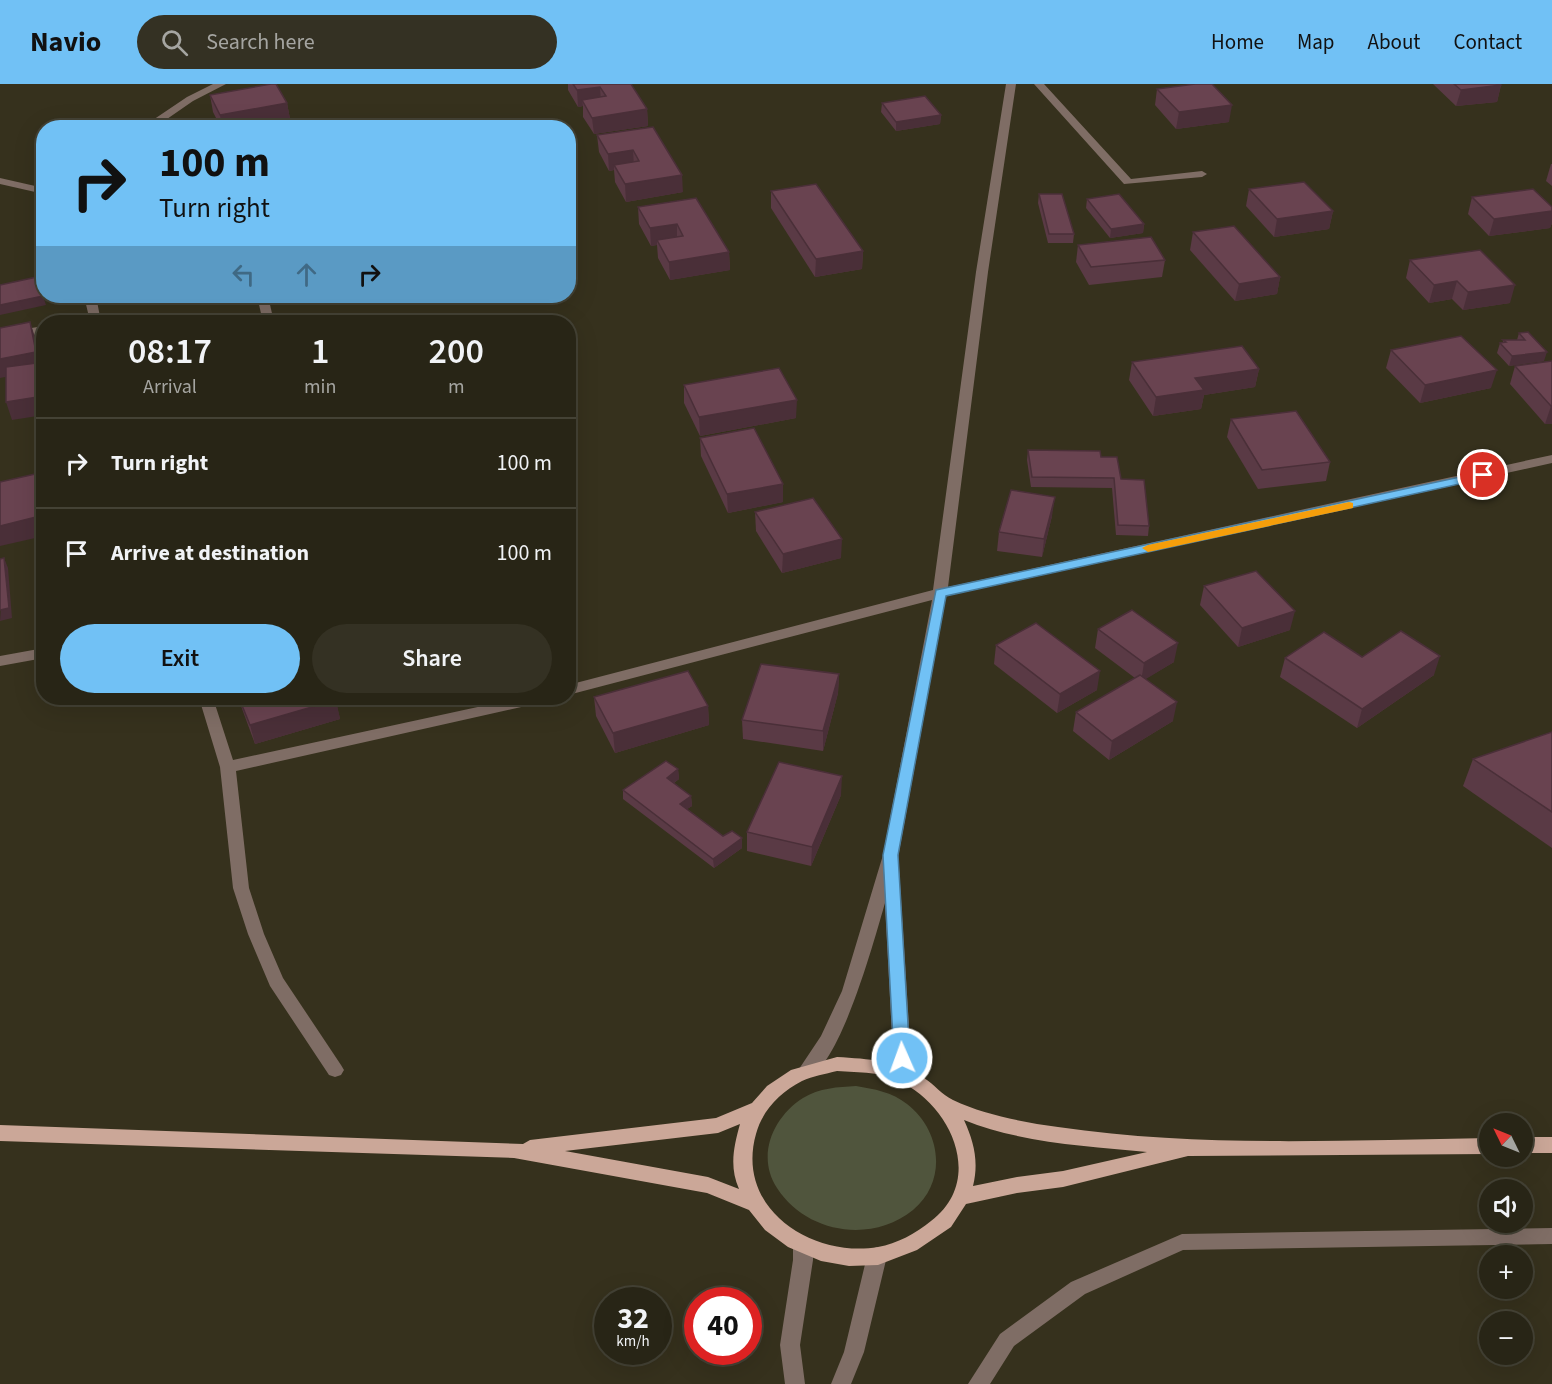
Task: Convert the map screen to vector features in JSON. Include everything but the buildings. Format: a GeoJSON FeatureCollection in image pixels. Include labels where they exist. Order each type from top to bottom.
{"type":"FeatureCollection","features":[{"type":"Feature","properties":{"kind":"main road"},"geometry":{"type":"LineString","coordinates":[[837,1064],[871,1065],[903,1074],[926,1087],[946,1106],[962,1134],[968,1166],[961,1197],[942,1224],[912,1245],[877,1256],[839,1256],[802,1246],[774,1227],[753,1203],[742,1171],[742,1139],[756,1109],[778,1087],[806,1072],[837,1064]]}},
{"type":"Feature","properties":{"kind":"main road"},"geometry":{"type":"LineString","coordinates":[[946,1106],[989,1122],[1058,1135],[1193,1149],[1479,1146]]}},
{"type":"Feature","properties":{"kind":"main road"},"geometry":{"type":"LineString","coordinates":[[514,1150],[718,1125],[756,1109]]}},
{"type":"Feature","properties":{"kind":"main road"},"geometry":{"type":"LineString","coordinates":[[0,1133],[514,1150],[708,1185],[753,1203]]}},
{"type":"Feature","properties":{"kind":"main road"},"geometry":{"type":"LineString","coordinates":[[1533,1145],[1552,1145]]}},
{"type":"Feature","properties":{"kind":"main road"},"geometry":{"type":"LineString","coordinates":[[961,1197],[1017,1185],[1063,1179],[1193,1149]]}},
{"type":"Feature","properties":{"kind":"street"},"geometry":{"type":"LineString","coordinates":[[158,120],[190,99],[221,84]]}},
{"type":"Feature","properties":{"kind":"street"},"geometry":{"type":"LineString","coordinates":[[806,1072],[828,1040],[851,991],[891,855],[940,593],[982,272],[1011,84]]}},
{"type":"Feature","properties":{"kind":"street"},"geometry":{"type":"LineString","coordinates":[[1039,84],[1128,182],[1202,174]]}},
{"type":"Feature","properties":{"kind":"street"},"geometry":{"type":"LineString","coordinates":[[0,181],[36,189]]}},
{"type":"Feature","properties":{"kind":"street"},"geometry":{"type":"LineString","coordinates":[[0,337],[36,330]]}},
{"type":"Feature","properties":{"kind":"street"},"geometry":{"type":"LineString","coordinates":[[576,688],[940,593],[1552,459]]}},
{"type":"Feature","properties":{"kind":"street"},"geometry":{"type":"LineString","coordinates":[[0,661],[36,654]]}},
{"type":"Feature","properties":{"kind":"street"},"geometry":{"type":"LineString","coordinates":[[208,705],[228,767],[241,888],[256,934],[276,981],[335,1070]]}},
{"type":"Feature","properties":{"kind":"street"},"geometry":{"type":"LineString","coordinates":[[228,767],[507,705]]}},
{"type":"Feature","properties":{"kind":"street"},"geometry":{"type":"LineString","coordinates":[[891,855],[903,1074]]}},
{"type":"Feature","properties":{"kind":"street"},"geometry":{"type":"LineString","coordinates":[[978,1384],[1007,1340],[1078,1288],[1182,1242],[1552,1236]]}},
{"type":"Feature","properties":{"kind":"street"},"geometry":{"type":"LineString","coordinates":[[795,1384],[790,1345],[803,1260],[802,1246]]}},
{"type":"Feature","properties":{"kind":"street"},"geometry":{"type":"LineString","coordinates":[[841,1384],[854,1352],[877,1256]]}},
{"type":"Feature","properties":{"kind":"green space"},"geometry":{"type":"Polygon","coordinates":[[[856,1086],[889,1094],[907,1104],[927,1127],[936,1156],[932,1185],[913,1210],[896,1221],[859,1230],[840,1229],[822,1224],[805,1215],[789,1203],[777,1188],[768,1163],[768,1150],[776,1126],[792,1106],[803,1098],[822,1090],[856,1086]]]}},
{"type":"Feature","properties":{"kind":"slow traffic"},"geometry":{"type":"LineString","coordinates":[[1148,548],[1349,505]]}},
{"type":"Feature","properties":{"kind":"route"},"geometry":{"type":"LineString","coordinates":[[902,1058],[891,855],[940,593],[1483,475]]}}]}
